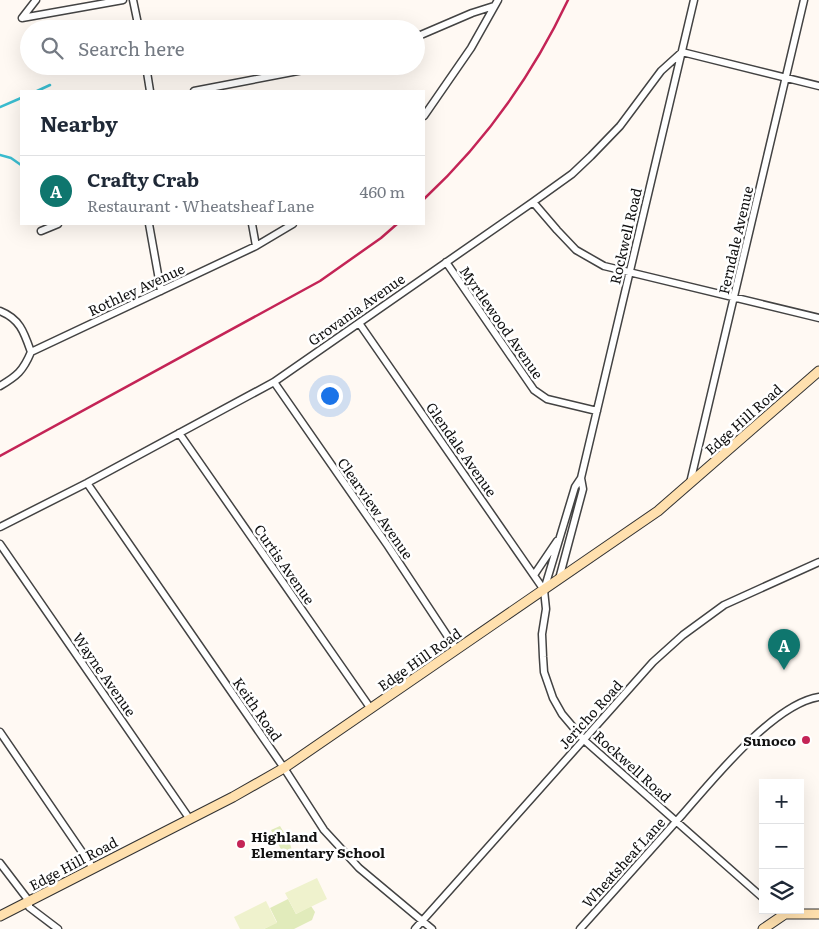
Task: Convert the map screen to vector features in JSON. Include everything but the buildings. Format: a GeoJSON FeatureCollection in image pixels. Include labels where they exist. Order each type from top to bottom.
{"type":"FeatureCollection","features":[{"type":"Feature","properties":{"kind":"street"},"geometry":{"type":"LineString","coordinates":[[36,0],[22,18],[123,0]]}},
{"type":"Feature","properties":{"kind":"street"},"geometry":{"type":"LineString","coordinates":[[133,0],[137,20]]}},
{"type":"Feature","properties":{"kind":"street","name":"Rockwell Road"},"geometry":{"type":"LineString","coordinates":[[559,580],[582,489],[581,478],[694,0]]}},
{"type":"Feature","properties":{"kind":"street","name":"Ferndale Avenue"},"geometry":{"type":"LineString","coordinates":[[690,485],[804,0]]}},
{"type":"Feature","properties":{"kind":"street"},"geometry":{"type":"LineString","coordinates":[[425,33],[496,3]]}},
{"type":"Feature","properties":{"kind":"street"},"geometry":{"type":"LineString","coordinates":[[425,115],[471,48],[496,3]]}},
{"type":"Feature","properties":{"kind":"street"},"geometry":{"type":"LineString","coordinates":[[682,52],[819,86]]}},
{"type":"Feature","properties":{"kind":"street","name":"Grovania Avenue"},"geometry":{"type":"LineString","coordinates":[[0,527],[87,483],[274,382],[533,202],[572,174],[591,156],[620,126],[650,88],[660,71],[682,52]]}},
{"type":"Feature","properties":{"kind":"street"},"geometry":{"type":"LineString","coordinates":[[147,75],[150,90]]}},
{"type":"Feature","properties":{"kind":"street"},"geometry":{"type":"LineString","coordinates":[[205,90],[228,88],[285,75]]}},
{"type":"Feature","properties":{"kind":"street"},"geometry":{"type":"LineString","coordinates":[[533,202],[576,250],[604,266],[819,318]]}},
{"type":"Feature","properties":{"kind":"street"},"geometry":{"type":"LineString","coordinates":[[41,232],[56,225]]}},
{"type":"Feature","properties":{"kind":"street"},"geometry":{"type":"LineString","coordinates":[[149,225],[161,291]]}},
{"type":"Feature","properties":{"kind":"street"},"geometry":{"type":"LineString","coordinates":[[252,225],[256,246]]}},
{"type":"Feature","properties":{"kind":"street","name":"Rothley Avenue"},"geometry":{"type":"LineString","coordinates":[[31,352],[256,246],[291,225]]}},
{"type":"Feature","properties":{"kind":"street","name":"Myrtlewood Avenue"},"geometry":{"type":"LineString","coordinates":[[446,262],[534,390],[547,399],[597,411]]}},
{"type":"Feature","properties":{"kind":"street"},"geometry":{"type":"LineString","coordinates":[[0,310],[17,320],[31,352],[25,366],[16,377],[0,386]]}},
{"type":"Feature","properties":{"kind":"street","name":"Glendale Avenue"},"geometry":{"type":"LineString","coordinates":[[359,323],[544,590]]}},
{"type":"Feature","properties":{"kind":"street","name":"Edge Hill Road"},"geometry":{"type":"LineString","coordinates":[[0,916],[233,797],[284,768],[658,511],[690,485],[819,370]]}},
{"type":"Feature","properties":{"kind":"street","name":"Clearview Avenue"},"geometry":{"type":"LineString","coordinates":[[274,382],[388,546],[456,649]]}},
{"type":"Feature","properties":{"kind":"street","name":"Curtis Avenue"},"geometry":{"type":"LineString","coordinates":[[178,433],[371,709]]}},
{"type":"Feature","properties":{"kind":"street","name":"Rockwell Road"},"geometry":{"type":"LineString","coordinates":[[581,478],[575,487],[544,590],[546,609],[542,634],[544,672],[554,698],[562,714],[584,740],[759,894]]}},
{"type":"Feature","properties":{"kind":"street","name":"Keith Road"},"geometry":{"type":"LineString","coordinates":[[87,483],[284,768],[324,830],[352,861],[432,929]]}},
{"type":"Feature","properties":{"kind":"street","name":"Rockwell Road"},"geometry":{"type":"LineString","coordinates":[[534,575],[562,534]]}},
{"type":"Feature","properties":{"kind":"street","name":"Wayne Avenue"},"geometry":{"type":"LineString","coordinates":[[0,544],[189,818]]}},
{"type":"Feature","properties":{"kind":"street","name":"Jericho Road"},"geometry":{"type":"LineString","coordinates":[[415,929],[653,662],[683,635],[724,605],[819,562]]}},
{"type":"Feature","properties":{"kind":"street","name":"Wheatsheaf Lane"},"geometry":{"type":"LineString","coordinates":[[580,929],[740,750],[770,723],[808,700],[819,697]]}},
{"type":"Feature","properties":{"kind":"street"},"geometry":{"type":"LineString","coordinates":[[0,732],[93,868]]}},
{"type":"Feature","properties":{"kind":"street"},"geometry":{"type":"LineString","coordinates":[[0,863],[29,901],[28,907],[58,929]]}},
{"type":"Feature","properties":{"kind":"street"},"geometry":{"type":"LineString","coordinates":[[804,913],[819,914]]}},
{"type":"Feature","properties":{"kind":"street"},"geometry":{"type":"LineString","coordinates":[[763,929],[780,914]]}},
{"type":"Feature","properties":{"kind":"green space"},"geometry":{"type":"Polygon","coordinates":[[[280,826],[289,841],[293,853],[285,857],[271,830],[280,826]]]}},
{"type":"Feature","properties":{"kind":"green space"},"geometry":{"type":"Polygon","coordinates":[[[317,878],[327,899],[296,914],[285,893],[317,878]]]}},
{"type":"Feature","properties":{"kind":"green space"},"geometry":{"type":"Polygon","coordinates":[[[288,899],[296,914],[311,906],[315,912],[312,920],[294,929],[264,929],[277,922],[270,908],[288,899]]]}},
{"type":"Feature","properties":{"kind":"green space"},"geometry":{"type":"Polygon","coordinates":[[[266,901],[277,923],[264,929],[240,929],[234,917],[266,901]]]}},
{"type":"Feature","properties":{"kind":"waterway"},"geometry":{"type":"LineString","coordinates":[[39,90],[50,85]]}},
{"type":"Feature","properties":{"kind":"waterway"},"geometry":{"type":"LineString","coordinates":[[0,107],[20,98]]}},
{"type":"Feature","properties":{"kind":"waterway"},"geometry":{"type":"LineString","coordinates":[[0,155],[11,158],[20,164]]}},
{"type":"Feature","properties":{"kind":"railway"},"geometry":{"type":"LineString","coordinates":[[425,198],[467,155],[487,131],[523,81],[568,0]]}},
{"type":"Feature","properties":{"kind":"railway"},"geometry":{"type":"LineString","coordinates":[[0,456],[320,281],[381,238],[396,225]]}},
{"type":"Feature","properties":{"kind":"place","name":"Crafty Crab"},"geometry":{"type":"Point","coordinates":[784,670]}},
{"type":"Feature","properties":{"kind":"place","name":"Sunoco"},"geometry":{"type":"Point","coordinates":[806,740]}},
{"type":"Feature","properties":{"kind":"place","name":"Highland Elementary School"},"geometry":{"type":"Point","coordinates":[241,844]}}]}
